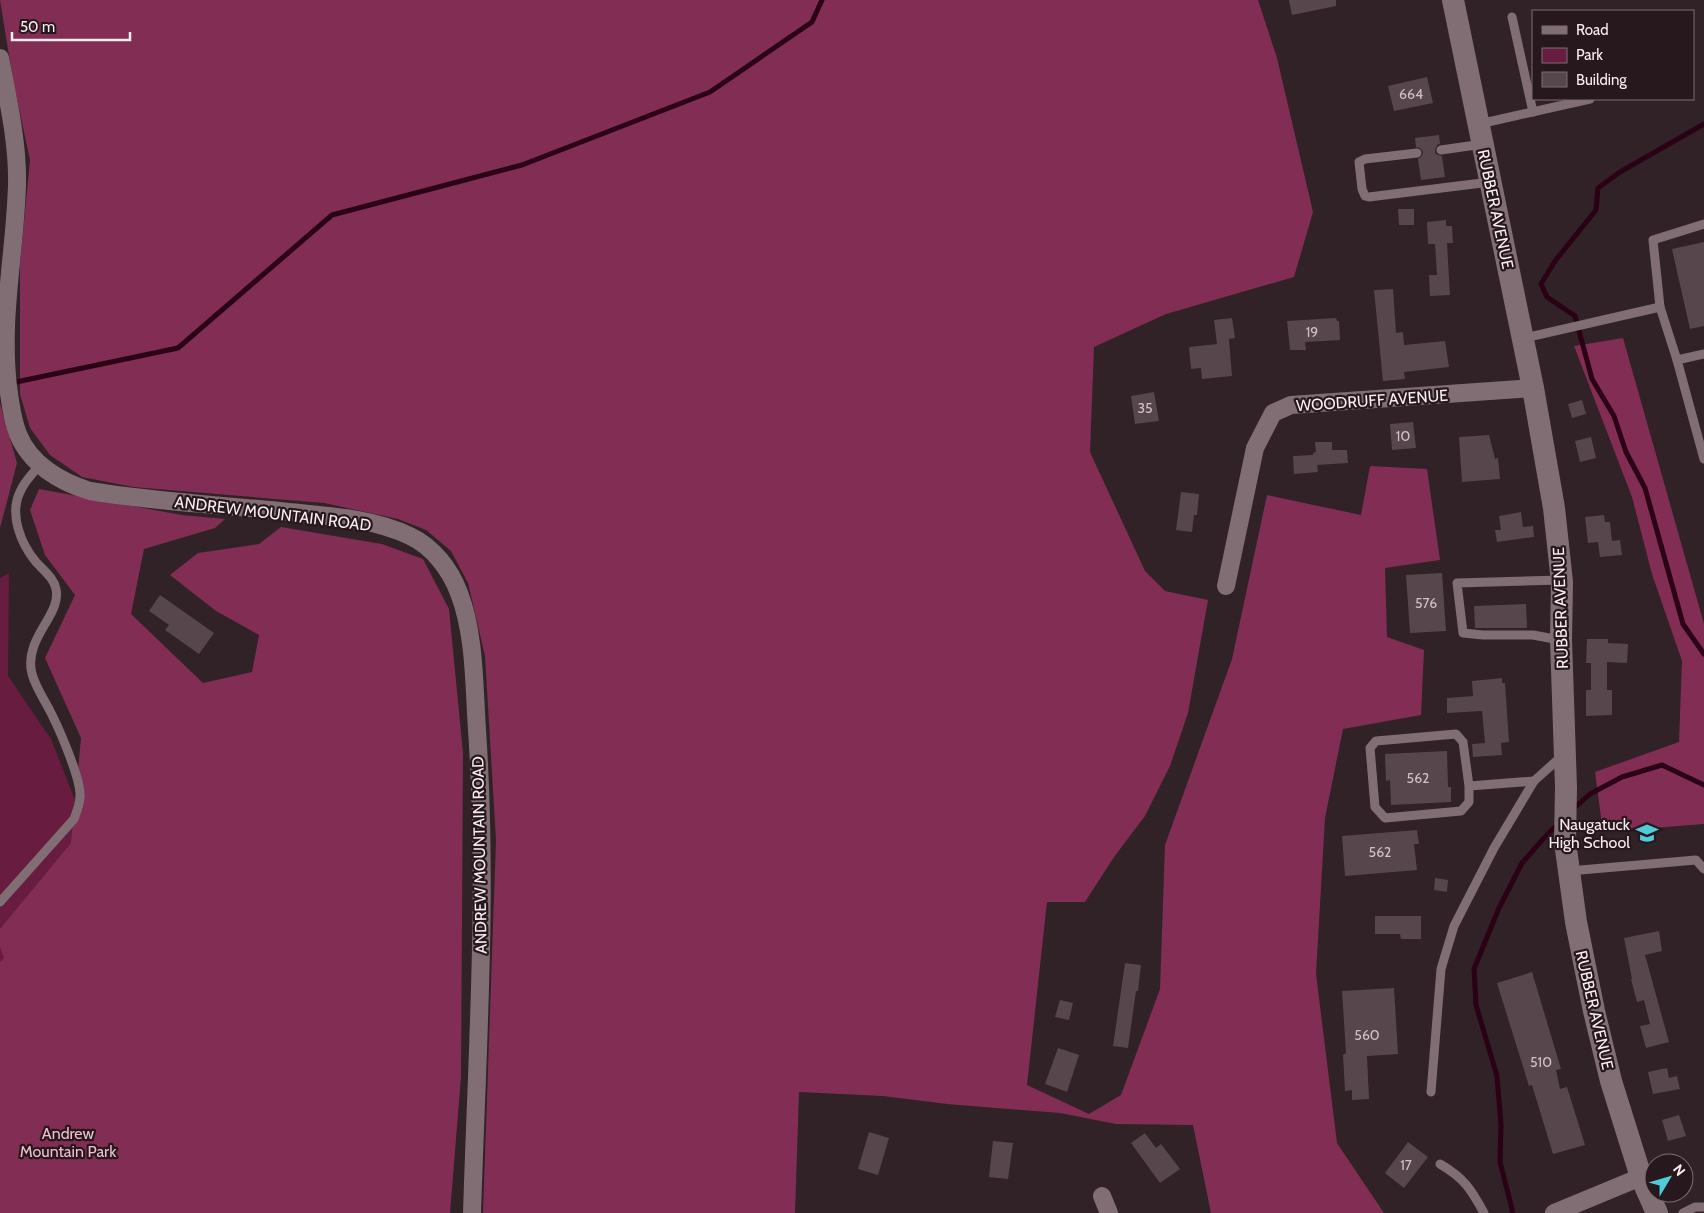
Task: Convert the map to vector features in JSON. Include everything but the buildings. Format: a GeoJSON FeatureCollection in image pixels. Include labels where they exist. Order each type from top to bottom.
{"type":"FeatureCollection","features":[{"type":"Feature","properties":{"kind":"street","name":"RUBBER AVENUE"},"geometry":{"type":"LineString","coordinates":[[1453,0],[1533,388],[1554,508],[1561,580],[1566,787],[1565,842],[1576,922],[1594,1011],[1615,1096],[1641,1177],[1657,1213]]}},
{"type":"Feature","properties":{"kind":"street","name":"ANDREW MOUNTAIN ROAD"},"geometry":{"type":"LineString","coordinates":[[0,58],[16,148],[17,168],[16,205],[5,330],[6,372],[18,435],[40,465],[62,480],[90,491],[333,517],[381,525],[410,536],[422,543],[442,562],[458,590],[463,603],[469,634],[482,829],[481,956],[472,1213]]}},
{"type":"Feature","properties":{"kind":"street","name":"WOODRUFF AVENUE"},"geometry":{"type":"LineString","coordinates":[[1226,586],[1255,448],[1273,413],[1291,405],[1533,388]]}},
{"type":"Feature","properties":{"kind":"street"},"geometry":{"type":"LineString","coordinates":[[1554,1213],[1641,1177]]}},
{"type":"Feature","properties":{"kind":"street"},"geometry":{"type":"LineString","coordinates":[[1102,1196],[1109,1213]]}},
{"type":"Feature","properties":{"kind":"lane"},"geometry":{"type":"LineString","coordinates":[[1512,17],[1533,112]]}},
{"type":"Feature","properties":{"kind":"lane"},"geometry":{"type":"LineString","coordinates":[[1441,150],[1533,112],[1586,100]]}},
{"type":"Feature","properties":{"kind":"lane"},"geometry":{"type":"LineString","coordinates":[[1417,153],[1365,159],[1359,162],[1365,196],[1490,182]]}},
{"type":"Feature","properties":{"kind":"lane"},"geometry":{"type":"LineString","coordinates":[[1704,224],[1653,240],[1660,307],[1677,360],[1704,459]]}},
{"type":"Feature","properties":{"kind":"lane"},"geometry":{"type":"LineString","coordinates":[[1523,339],[1660,307]]}},
{"type":"Feature","properties":{"kind":"lane"},"geometry":{"type":"LineString","coordinates":[[1677,360],[1704,354]]}},
{"type":"Feature","properties":{"kind":"lane"},"geometry":{"type":"LineString","coordinates":[[0,902],[74,819],[80,794],[71,763],[52,714],[37,687],[30,661],[40,631],[57,600],[57,590],[53,581],[26,547],[16,516],[19,492],[40,465]]}},
{"type":"Feature","properties":{"kind":"lane"},"geometry":{"type":"LineString","coordinates":[[1561,580],[1457,584],[1462,633],[1533,635],[1561,640]]}},
{"type":"Feature","properties":{"kind":"lane"},"geometry":{"type":"LineString","coordinates":[[1456,734],[1463,742],[1469,786],[1469,802],[1461,811],[1385,818],[1375,808],[1370,748],[1376,741],[1456,734]]}},
{"type":"Feature","properties":{"kind":"lane"},"geometry":{"type":"LineString","coordinates":[[1431,1092],[1441,970],[1454,926],[1494,848],[1534,781],[1565,753]]}},
{"type":"Feature","properties":{"kind":"lane"},"geometry":{"type":"LineString","coordinates":[[1469,786],[1534,781]]}},
{"type":"Feature","properties":{"kind":"lane"},"geometry":{"type":"LineString","coordinates":[[1569,871],[1700,858],[1704,869]]}},
{"type":"Feature","properties":{"kind":"lane"},"geometry":{"type":"LineString","coordinates":[[1440,1164],[1452,1171],[1468,1185],[1484,1213]]}},
{"type":"Feature","properties":{"kind":"lane"},"geometry":{"type":"LineString","coordinates":[[1683,1213],[1695,1208],[1704,1208]]}},
{"type":"Feature","properties":{"kind":"green space"},"geometry":{"type":"Polygon","coordinates":[[[0,0],[1258,0],[1277,58],[1313,212],[1294,277],[1166,314],[1094,347],[1090,452],[1145,571],[1165,591],[1208,600],[1188,713],[1170,766],[1145,816],[1114,857],[1085,902],[1047,902],[1027,1085],[1089,1114],[1121,1095],[1160,989],[1165,845],[1232,659],[1267,495],[1361,515],[1370,466],[1427,469],[1440,560],[1385,568],[1387,637],[1424,650],[1421,715],[1343,729],[1325,818],[1316,974],[1337,1143],[1384,1213],[1211,1213],[1193,1125],[1116,1124],[1060,1113],[947,1104],[883,1096],[799,1092],[795,1213],[483,1213],[496,840],[485,656],[468,583],[451,551],[426,530],[398,519],[324,503],[133,487],[82,477],[50,455],[30,428],[20,394],[20,264],[30,160],[13,80],[0,0]]]}},
{"type":"Feature","properties":{"kind":"green space"},"geometry":{"type":"Polygon","coordinates":[[[1623,338],[1704,624],[1704,824],[1603,832],[1595,772],[1679,742],[1682,661],[1652,574],[1632,497],[1574,346],[1623,338]]]}},
{"type":"Feature","properties":{"kind":"green space"},"geometry":{"type":"Polygon","coordinates":[[[0,403],[17,463],[0,528],[0,403]]]}},
{"type":"Feature","properties":{"kind":"green space"},"geometry":{"type":"Polygon","coordinates":[[[39,489],[182,515],[225,519],[215,528],[144,549],[131,614],[203,683],[252,672],[259,635],[216,611],[170,575],[198,553],[259,544],[281,527],[382,544],[423,559],[449,609],[463,753],[461,1077],[450,1213],[0,1213],[0,962],[4,958],[0,947],[0,929],[71,843],[81,738],[45,658],[75,595],[45,555],[30,510],[39,489]]]}},
{"type":"Feature","properties":{"kind":"green space","name":"Andrew Mountain Park"},"geometry":{"type":"Polygon","coordinates":[[[9,573],[8,676],[51,739],[119,912],[0,1213],[0,578],[9,573]]]}},
{"type":"Feature","properties":{"kind":"waterway"},"geometry":{"type":"LineString","coordinates":[[16,382],[178,348],[332,215],[522,165],[710,92],[812,22],[822,0]]}},
{"type":"Feature","properties":{"kind":"waterway"},"geometry":{"type":"LineString","coordinates":[[1704,124],[1620,172],[1598,188],[1596,210],[1555,261],[1541,284],[1547,297],[1575,316],[1592,379],[1614,416],[1626,452],[1645,488],[1683,624],[1704,654]]}},
{"type":"Feature","properties":{"kind":"waterway"},"geometry":{"type":"LineString","coordinates":[[1573,809],[1590,794],[1622,777],[1662,765],[1704,785]]}},
{"type":"Feature","properties":{"kind":"waterway"},"geometry":{"type":"LineString","coordinates":[[1513,1213],[1500,1162],[1501,1125],[1497,1076],[1476,1005],[1474,969],[1499,908],[1522,863],[1558,824]]}},
{"type":"Feature","properties":{"kind":"place","name":"Naugatuck High School"},"geometry":{"type":"Point","coordinates":[1647,833]}}]}
